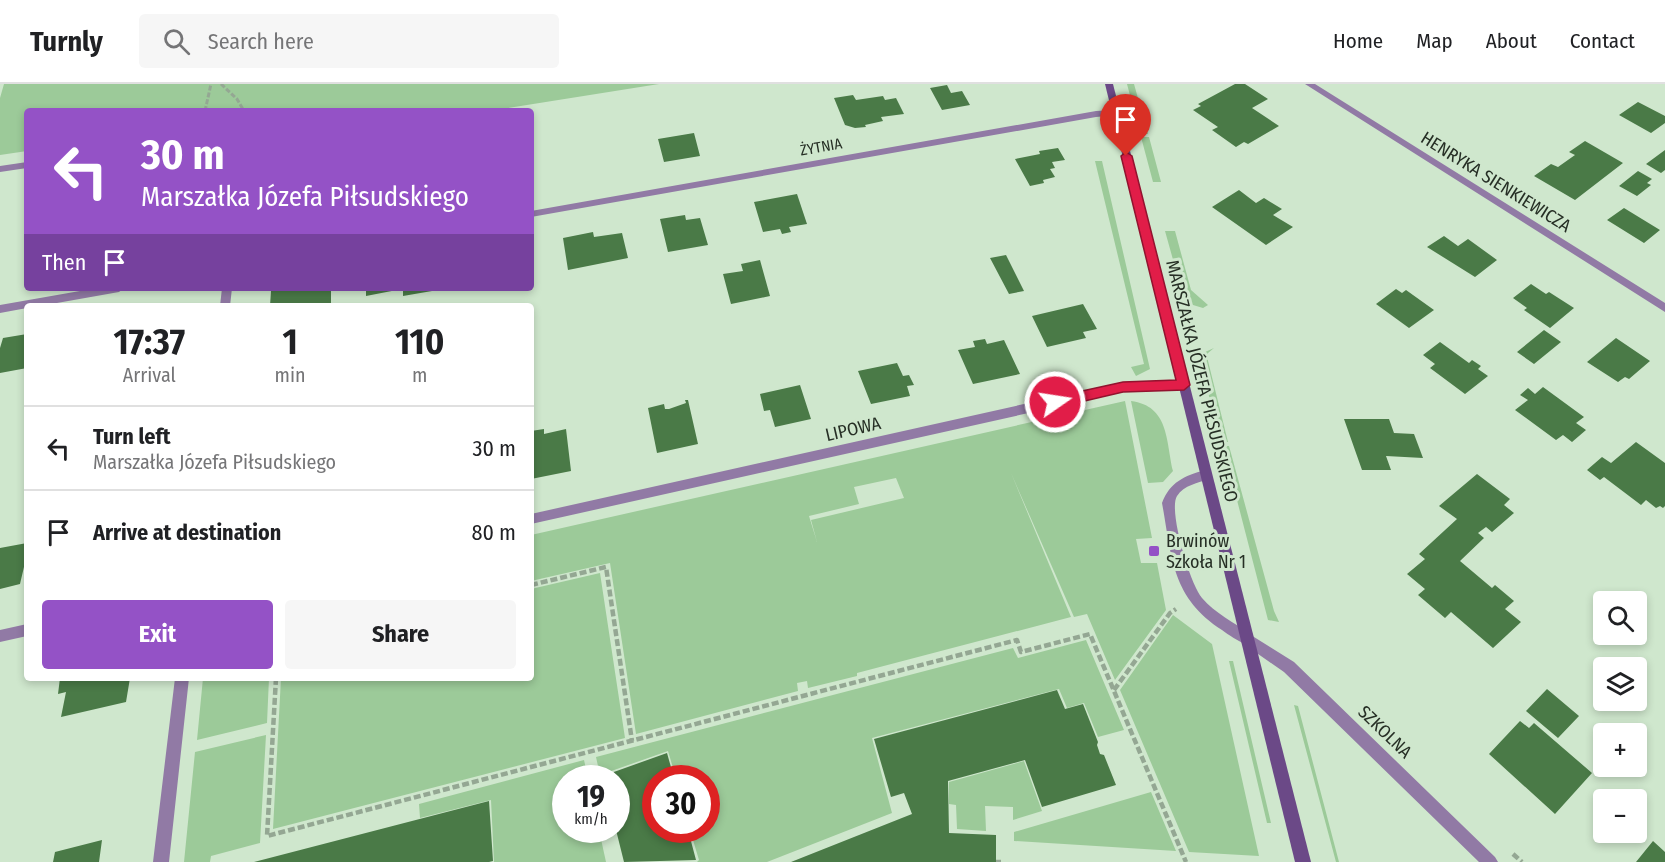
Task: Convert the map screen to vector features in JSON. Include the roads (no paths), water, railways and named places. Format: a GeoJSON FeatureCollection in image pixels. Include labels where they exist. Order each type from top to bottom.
{"type":"FeatureCollection","features":[{"type":"Feature","properties":{"kind":"street","name":"MARSZAŁKA JÓZEFA PIŁSUDSKIEGO"},"geometry":{"type":"LineString","coordinates":[[1109,84],[1302,862]]}},
{"type":"Feature","properties":{"kind":"street","name":"HENRYKA SIENKIEWICZA"},"geometry":{"type":"LineString","coordinates":[[1309,84],[1665,308]]}},
{"type":"Feature","properties":{"kind":"street","name":"ŻYTNIA"},"geometry":{"type":"LineString","coordinates":[[534,213],[959,137],[1096,114],[1116,113]]}},
{"type":"Feature","properties":{"kind":"street"},"geometry":{"type":"LineString","coordinates":[[0,169],[24,165]]}},
{"type":"Feature","properties":{"kind":"street"},"geometry":{"type":"LineString","coordinates":[[34,303],[102,291]]}},
{"type":"Feature","properties":{"kind":"street"},"geometry":{"type":"LineString","coordinates":[[0,309],[24,305]]}},
{"type":"Feature","properties":{"kind":"street","name":"LIPOWA"},"geometry":{"type":"LineString","coordinates":[[534,518],[1123,387],[1184,385]]}},
{"type":"Feature","properties":{"kind":"street","name":"SZKOLNA"},"geometry":{"type":"LineString","coordinates":[[1205,475],[1183,481],[1171,494],[1168,503],[1186,585],[1197,603],[1214,618],[1270,653],[1305,682],[1490,862]]}},
{"type":"Feature","properties":{"kind":"street"},"geometry":{"type":"LineString","coordinates":[[0,636],[24,631]]}},
{"type":"Feature","properties":{"kind":"street"},"geometry":{"type":"LineString","coordinates":[[160,862],[182,681]]}},
{"type":"Feature","properties":{"kind":"place","name":"Brwinów Szkoła Nr 1"},"geometry":{"type":"Point","coordinates":[1154,551]}}]}
